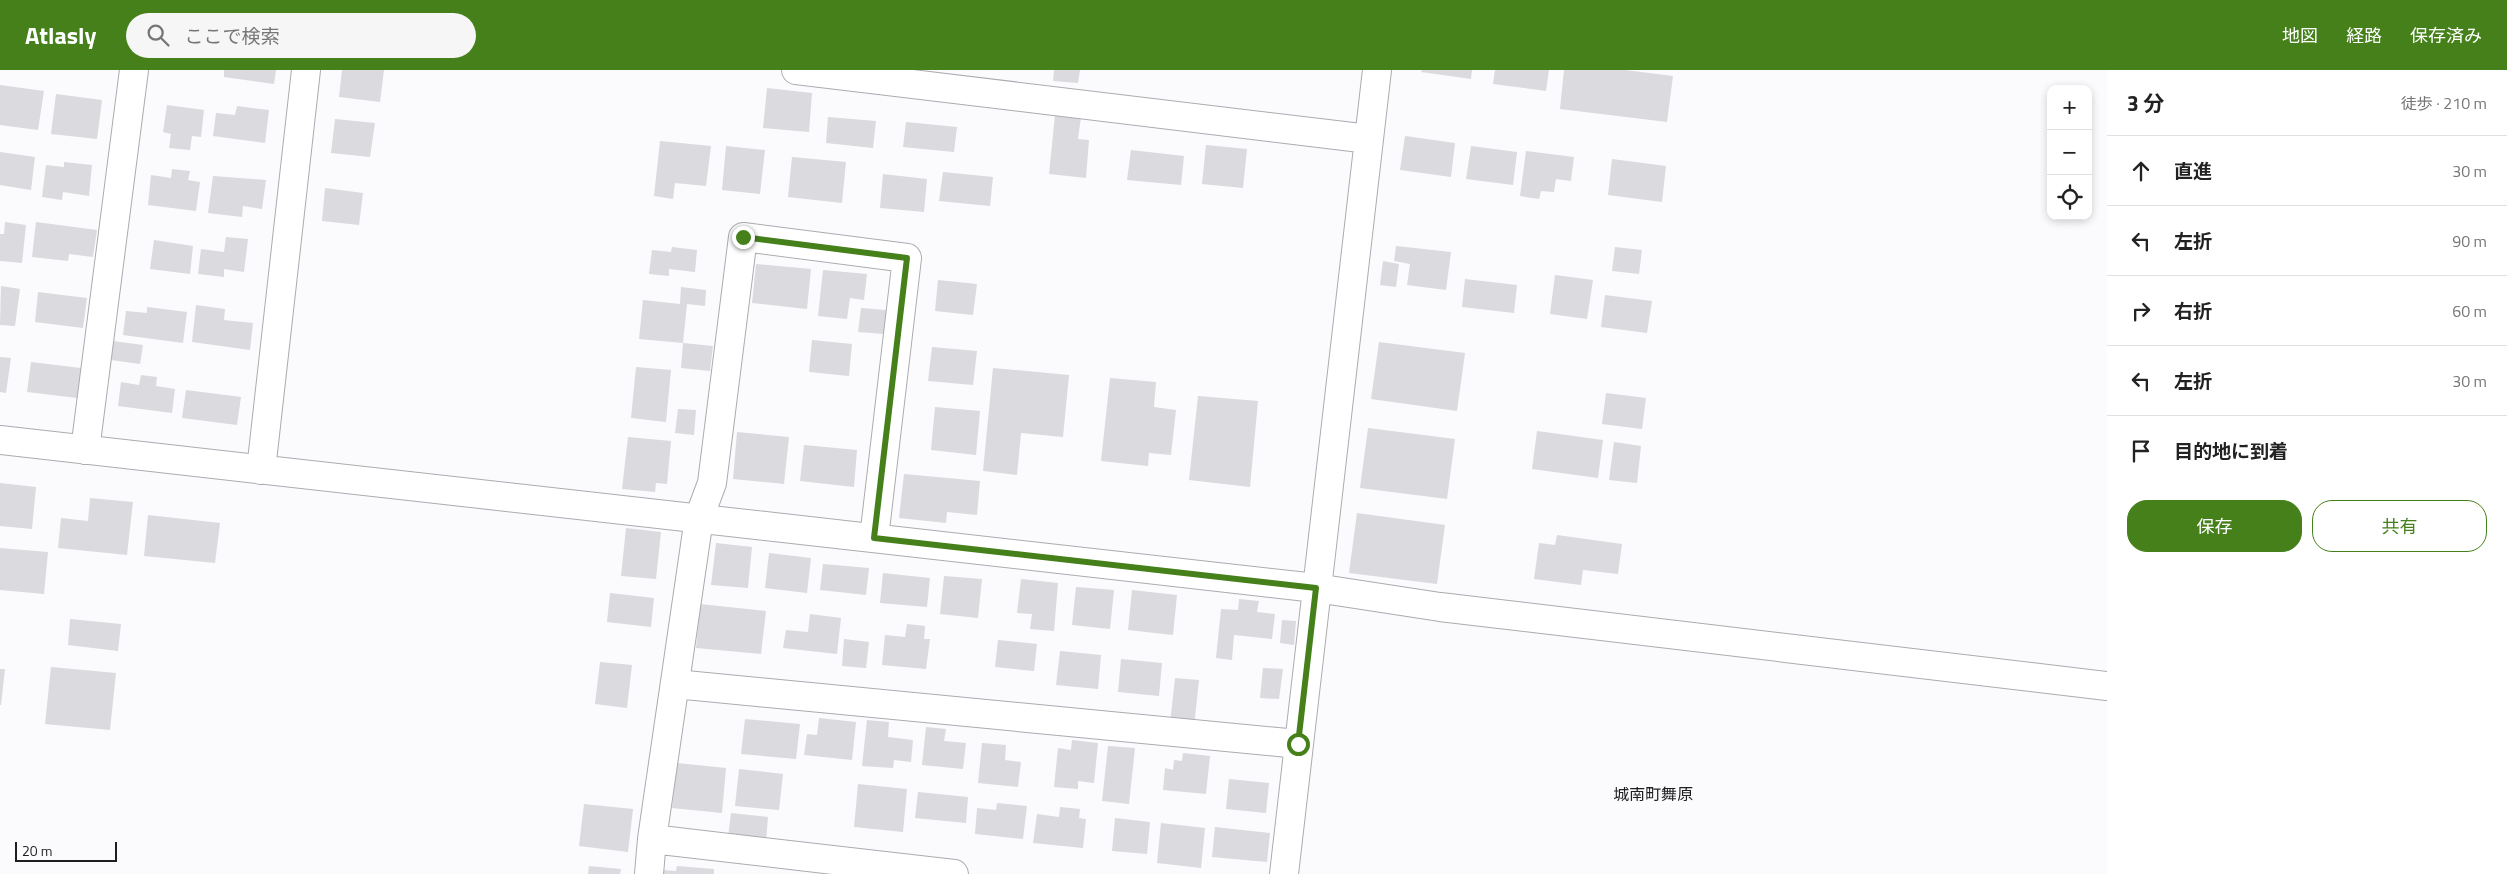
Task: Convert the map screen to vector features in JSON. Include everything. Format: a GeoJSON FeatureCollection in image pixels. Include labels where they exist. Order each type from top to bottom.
{"type":"FeatureCollection","features":[{"type":"Feature","properties":{"kind":"street"},"geometry":{"type":"LineString","coordinates":[[85,450],[134,70]]}},
{"type":"Feature","properties":{"kind":"street"},"geometry":{"type":"LineString","coordinates":[[261,470],[306,70]]}},
{"type":"Feature","properties":{"kind":"street"},"geometry":{"type":"LineString","coordinates":[[796,70],[1369,139]]}},
{"type":"Feature","properties":{"kind":"street"},"geometry":{"type":"LineString","coordinates":[[1284,874],[1377,70]]}},
{"type":"Feature","properties":{"kind":"street"},"geometry":{"type":"LineString","coordinates":[[649,874],[652,839],[698,518],[712,483],[743,237],[907,258],[874,538]]}},
{"type":"Feature","properties":{"kind":"street"},"geometry":{"type":"LineString","coordinates":[[0,440],[1316,588],[1440,607],[2107,686]]}},
{"type":"Feature","properties":{"kind":"street"},"geometry":{"type":"LineString","coordinates":[[675,684],[1298,744]]}},
{"type":"Feature","properties":{"kind":"street"},"geometry":{"type":"LineString","coordinates":[[652,839],[954,874]]}},
{"type":"Feature","properties":{"kind":"building"},"geometry":{"type":"Polygon","coordinates":[[[224,70],[276,70],[274,84],[224,77],[224,70]]]}},
{"type":"Feature","properties":{"kind":"building"},"geometry":{"type":"Polygon","coordinates":[[[342,70],[384,70],[380,102],[339,97],[342,70]]]}},
{"type":"Feature","properties":{"kind":"building"},"geometry":{"type":"Polygon","coordinates":[[[1054,70],[1080,70],[1078,83],[1053,81],[1054,70]]]}},
{"type":"Feature","properties":{"kind":"building"},"geometry":{"type":"Polygon","coordinates":[[[1422,70],[1472,70],[1471,79],[1421,72],[1422,70]]]}},
{"type":"Feature","properties":{"kind":"building"},"geometry":{"type":"Polygon","coordinates":[[[1495,70],[1549,70],[1546,91],[1493,84],[1495,70]]]}},
{"type":"Feature","properties":{"kind":"building"},"geometry":{"type":"Polygon","coordinates":[[[1564,70],[1625,70],[1673,76],[1667,122],[1560,109],[1564,70]]]}},
{"type":"Feature","properties":{"kind":"building"},"geometry":{"type":"Polygon","coordinates":[[[0,85],[44,91],[38,130],[0,125],[0,85]]]}},
{"type":"Feature","properties":{"kind":"building"},"geometry":{"type":"Polygon","coordinates":[[[767,88],[812,93],[809,132],[763,128],[767,88]]]}},
{"type":"Feature","properties":{"kind":"building"},"geometry":{"type":"Polygon","coordinates":[[[56,94],[102,100],[97,139],[51,134],[56,94]]]}},
{"type":"Feature","properties":{"kind":"building"},"geometry":{"type":"Polygon","coordinates":[[[167,105],[204,110],[201,137],[192,136],[190,150],[169,148],[171,134],[163,132],[167,105]]]}},
{"type":"Feature","properties":{"kind":"building"},"geometry":{"type":"Polygon","coordinates":[[[237,106],[269,110],[265,143],[213,136],[216,113],[235,115],[237,106]]]}},
{"type":"Feature","properties":{"kind":"building"},"geometry":{"type":"Polygon","coordinates":[[[1055,115],[1081,117],[1078,139],[1089,140],[1086,178],[1049,174],[1055,115]]]}},
{"type":"Feature","properties":{"kind":"building"},"geometry":{"type":"Polygon","coordinates":[[[828,117],[876,121],[873,148],[826,143],[828,117]]]}},
{"type":"Feature","properties":{"kind":"building"},"geometry":{"type":"Polygon","coordinates":[[[335,119],[375,123],[370,157],[331,153],[335,119]]]}},
{"type":"Feature","properties":{"kind":"building"},"geometry":{"type":"Polygon","coordinates":[[[906,122],[957,127],[954,152],[903,147],[906,122]]]}},
{"type":"Feature","properties":{"kind":"building"},"geometry":{"type":"Polygon","coordinates":[[[1405,136],[1455,143],[1451,177],[1400,170],[1405,136]]]}},
{"type":"Feature","properties":{"kind":"building"},"geometry":{"type":"Polygon","coordinates":[[[660,141],[711,146],[706,186],[675,183],[673,199],[654,196],[660,141]]]}},
{"type":"Feature","properties":{"kind":"building"},"geometry":{"type":"Polygon","coordinates":[[[1206,145],[1247,149],[1243,188],[1202,184],[1206,145]]]}},
{"type":"Feature","properties":{"kind":"building"},"geometry":{"type":"Polygon","coordinates":[[[726,146],[765,150],[760,194],[722,190],[726,146]]]}},
{"type":"Feature","properties":{"kind":"building"},"geometry":{"type":"Polygon","coordinates":[[[1471,146],[1517,152],[1513,185],[1466,179],[1471,146]]]}},
{"type":"Feature","properties":{"kind":"building"},"geometry":{"type":"Polygon","coordinates":[[[1131,150],[1184,156],[1181,185],[1127,180],[1131,150]]]}},
{"type":"Feature","properties":{"kind":"building"},"geometry":{"type":"Polygon","coordinates":[[[1526,151],[1574,157],[1571,181],[1556,179],[1554,192],[1541,191],[1539,199],[1520,196],[1526,151]]]}},
{"type":"Feature","properties":{"kind":"building"},"geometry":{"type":"Polygon","coordinates":[[[0,152],[35,157],[31,190],[0,185],[0,152]]]}},
{"type":"Feature","properties":{"kind":"building"},"geometry":{"type":"Polygon","coordinates":[[[792,157],[846,162],[842,203],[788,197],[792,157]]]}},
{"type":"Feature","properties":{"kind":"building"},"geometry":{"type":"Polygon","coordinates":[[[1612,159],[1666,166],[1662,202],[1608,195],[1612,159]]]}},
{"type":"Feature","properties":{"kind":"building"},"geometry":{"type":"Polygon","coordinates":[[[64,162],[92,165],[89,196],[63,192],[62,200],[42,197],[46,165],[64,167],[64,162]]]}},
{"type":"Feature","properties":{"kind":"building"},"geometry":{"type":"Polygon","coordinates":[[[172,169],[190,171],[188,180],[200,182],[196,211],[148,205],[151,175],[171,178],[172,169]]]}},
{"type":"Feature","properties":{"kind":"building"},"geometry":{"type":"Polygon","coordinates":[[[943,172],[993,177],[990,206],[939,201],[943,172]]]}},
{"type":"Feature","properties":{"kind":"building"},"geometry":{"type":"Polygon","coordinates":[[[883,174],[927,179],[924,212],[880,208],[883,174]]]}},
{"type":"Feature","properties":{"kind":"building"},"geometry":{"type":"Polygon","coordinates":[[[213,176],[266,180],[262,209],[243,206],[242,217],[208,213],[213,176]]]}},
{"type":"Feature","properties":{"kind":"building"},"geometry":{"type":"Polygon","coordinates":[[[325,188],[363,193],[359,225],[322,221],[325,188]]]}},
{"type":"Feature","properties":{"kind":"building"},"geometry":{"type":"Polygon","coordinates":[[[5,222],[26,225],[22,263],[0,261],[0,234],[4,234],[5,222]]]}},
{"type":"Feature","properties":{"kind":"building"},"geometry":{"type":"Polygon","coordinates":[[[36,222],[97,230],[93,257],[69,254],[68,261],[32,257],[36,222]]]}},
{"type":"Feature","properties":{"kind":"building"},"geometry":{"type":"Polygon","coordinates":[[[226,237],[248,239],[244,272],[224,269],[224,277],[198,274],[201,249],[224,252],[226,237]]]}},
{"type":"Feature","properties":{"kind":"building"},"geometry":{"type":"Polygon","coordinates":[[[154,240],[193,246],[190,274],[150,269],[154,240]]]}},
{"type":"Feature","properties":{"kind":"building"},"geometry":{"type":"Polygon","coordinates":[[[1396,246],[1451,252],[1446,290],[1407,285],[1410,264],[1394,261],[1396,246]]]}},
{"type":"Feature","properties":{"kind":"building"},"geometry":{"type":"Polygon","coordinates":[[[672,247],[697,250],[695,272],[669,269],[669,276],[649,274],[652,250],[671,252],[672,247]]]}},
{"type":"Feature","properties":{"kind":"building"},"geometry":{"type":"Polygon","coordinates":[[[1615,247],[1642,250],[1639,274],[1612,271],[1615,247]]]}},
{"type":"Feature","properties":{"kind":"building"},"geometry":{"type":"Polygon","coordinates":[[[1383,261],[1399,264],[1396,287],[1380,285],[1383,261]]]}},
{"type":"Feature","properties":{"kind":"building"},"geometry":{"type":"Polygon","coordinates":[[[756,264],[811,269],[807,309],[752,303],[756,264]]]}},
{"type":"Feature","properties":{"kind":"building"},"geometry":{"type":"Polygon","coordinates":[[[823,270],[867,274],[864,300],[850,298],[847,319],[818,316],[823,270]]]}},
{"type":"Feature","properties":{"kind":"building"},"geometry":{"type":"Polygon","coordinates":[[[1555,275],[1593,280],[1587,319],[1550,314],[1555,275]]]}},
{"type":"Feature","properties":{"kind":"building"},"geometry":{"type":"Polygon","coordinates":[[[1465,279],[1517,285],[1514,313],[1462,307],[1465,279]]]}},
{"type":"Feature","properties":{"kind":"building"},"geometry":{"type":"Polygon","coordinates":[[[938,280],[977,284],[973,315],[935,311],[938,280]]]}},
{"type":"Feature","properties":{"kind":"building"},"geometry":{"type":"Polygon","coordinates":[[[1,286],[20,289],[15,326],[0,325],[1,286]]]}},
{"type":"Feature","properties":{"kind":"building"},"geometry":{"type":"Polygon","coordinates":[[[681,287],[706,290],[705,306],[687,304],[683,343],[639,339],[643,300],[680,304],[681,287]]]}},
{"type":"Feature","properties":{"kind":"building"},"geometry":{"type":"Polygon","coordinates":[[[38,292],[87,298],[83,328],[35,322],[38,292]]]}},
{"type":"Feature","properties":{"kind":"building"},"geometry":{"type":"Polygon","coordinates":[[[1605,295],[1652,301],[1647,333],[1601,327],[1605,295]]]}},
{"type":"Feature","properties":{"kind":"building"},"geometry":{"type":"Polygon","coordinates":[[[196,305],[225,309],[224,320],[253,323],[250,350],[192,342],[196,305]]]}},
{"type":"Feature","properties":{"kind":"building"},"geometry":{"type":"Polygon","coordinates":[[[147,307],[187,312],[183,343],[123,335],[126,311],[147,313],[147,307]]]}},
{"type":"Feature","properties":{"kind":"building"},"geometry":{"type":"Polygon","coordinates":[[[861,308],[886,310],[884,334],[858,332],[861,308]]]}},
{"type":"Feature","properties":{"kind":"building"},"geometry":{"type":"Polygon","coordinates":[[[812,340],[852,344],[849,376],[809,372],[812,340]]]}},
{"type":"Feature","properties":{"kind":"building"},"geometry":{"type":"Polygon","coordinates":[[[113,341],[143,345],[140,364],[111,360],[113,341]]]}},
{"type":"Feature","properties":{"kind":"building"},"geometry":{"type":"Polygon","coordinates":[[[1379,342],[1465,353],[1457,411],[1371,399],[1379,342]]]}},
{"type":"Feature","properties":{"kind":"building"},"geometry":{"type":"Polygon","coordinates":[[[683,343],[713,346],[710,371],[681,368],[683,343]]]}},
{"type":"Feature","properties":{"kind":"building"},"geometry":{"type":"Polygon","coordinates":[[[932,347],[977,351],[973,385],[928,381],[932,347]]]}},
{"type":"Feature","properties":{"kind":"building"},"geometry":{"type":"Polygon","coordinates":[[[0,357],[11,358],[6,393],[0,392],[0,357]]]}},
{"type":"Feature","properties":{"kind":"building"},"geometry":{"type":"Polygon","coordinates":[[[31,362],[81,368],[77,398],[27,392],[31,362]]]}},
{"type":"Feature","properties":{"kind":"building"},"geometry":{"type":"Polygon","coordinates":[[[636,367],[671,370],[666,422],[631,418],[636,367]]]}},
{"type":"Feature","properties":{"kind":"building"},"geometry":{"type":"Polygon","coordinates":[[[993,368],[1069,375],[1063,437],[1021,433],[1017,475],[983,471],[993,368]]]}},
{"type":"Feature","properties":{"kind":"building"},"geometry":{"type":"Polygon","coordinates":[[[141,375],[157,377],[156,386],[175,389],[172,413],[118,406],[121,382],[139,385],[141,375]]]}},
{"type":"Feature","properties":{"kind":"building"},"geometry":{"type":"Polygon","coordinates":[[[1110,378],[1156,382],[1154,407],[1176,410],[1171,455],[1149,453],[1148,466],[1101,461],[1110,378]]]}},
{"type":"Feature","properties":{"kind":"building"},"geometry":{"type":"Polygon","coordinates":[[[186,390],[241,397],[237,425],[182,418],[186,390]]]}},
{"type":"Feature","properties":{"kind":"building"},"geometry":{"type":"Polygon","coordinates":[[[1606,393],[1646,398],[1642,429],[1602,424],[1606,393]]]}},
{"type":"Feature","properties":{"kind":"building"},"geometry":{"type":"Polygon","coordinates":[[[1198,396],[1258,401],[1250,487],[1189,480],[1198,396]]]}},
{"type":"Feature","properties":{"kind":"building"},"geometry":{"type":"Polygon","coordinates":[[[935,407],[980,411],[976,455],[931,450],[935,407]]]}},
{"type":"Feature","properties":{"kind":"building"},"geometry":{"type":"Polygon","coordinates":[[[678,409],[696,410],[694,435],[675,433],[678,409]]]}},
{"type":"Feature","properties":{"kind":"building"},"geometry":{"type":"Polygon","coordinates":[[[1368,428],[1455,439],[1447,499],[1360,488],[1368,428]]]}},
{"type":"Feature","properties":{"kind":"building"},"geometry":{"type":"Polygon","coordinates":[[[1537,431],[1603,440],[1598,478],[1532,469],[1537,431]]]}},
{"type":"Feature","properties":{"kind":"building"},"geometry":{"type":"Polygon","coordinates":[[[737,432],[789,437],[784,484],[733,479],[737,432]]]}},
{"type":"Feature","properties":{"kind":"building"},"geometry":{"type":"Polygon","coordinates":[[[628,437],[671,441],[667,484],[656,483],[655,492],[622,489],[628,437]]]}},
{"type":"Feature","properties":{"kind":"building"},"geometry":{"type":"Polygon","coordinates":[[[1614,442],[1641,446],[1637,483],[1609,480],[1614,442]]]}},
{"type":"Feature","properties":{"kind":"building"},"geometry":{"type":"Polygon","coordinates":[[[804,445],[857,450],[854,487],[800,481],[804,445]]]}},
{"type":"Feature","properties":{"kind":"building"},"geometry":{"type":"Polygon","coordinates":[[[904,474],[980,481],[977,515],[947,512],[946,523],[899,518],[904,474]]]}},
{"type":"Feature","properties":{"kind":"building"},"geometry":{"type":"Polygon","coordinates":[[[0,483],[36,487],[32,529],[0,526],[0,483]]]}},
{"type":"Feature","properties":{"kind":"building"},"geometry":{"type":"Polygon","coordinates":[[[90,498],[133,502],[127,555],[58,548],[61,518],[88,521],[90,498]]]}},
{"type":"Feature","properties":{"kind":"building"},"geometry":{"type":"Polygon","coordinates":[[[1357,513],[1445,525],[1437,584],[1349,573],[1357,513]]]}},
{"type":"Feature","properties":{"kind":"building"},"geometry":{"type":"Polygon","coordinates":[[[148,515],[220,523],[215,563],[144,556],[148,515]]]}},
{"type":"Feature","properties":{"kind":"building"},"geometry":{"type":"Polygon","coordinates":[[[626,528],[661,532],[656,579],[621,576],[626,528]]]}},
{"type":"Feature","properties":{"kind":"building"},"geometry":{"type":"Polygon","coordinates":[[[1557,535],[1622,544],[1618,574],[1583,570],[1581,585],[1534,579],[1539,543],[1555,545],[1557,535]]]}},
{"type":"Feature","properties":{"kind":"building"},"geometry":{"type":"Polygon","coordinates":[[[716,543],[752,547],[748,588],[711,585],[716,543]]]}},
{"type":"Feature","properties":{"kind":"building"},"geometry":{"type":"Polygon","coordinates":[[[0,548],[48,552],[44,594],[0,590],[0,548]]]}},
{"type":"Feature","properties":{"kind":"building"},"geometry":{"type":"Polygon","coordinates":[[[769,553],[811,558],[807,593],[765,588],[769,553]]]}},
{"type":"Feature","properties":{"kind":"building"},"geometry":{"type":"Polygon","coordinates":[[[823,564],[869,568],[866,595],[820,590],[823,564]]]}},
{"type":"Feature","properties":{"kind":"building"},"geometry":{"type":"Polygon","coordinates":[[[883,573],[930,578],[927,607],[880,603],[883,573]]]}},
{"type":"Feature","properties":{"kind":"building"},"geometry":{"type":"Polygon","coordinates":[[[944,576],[982,579],[978,618],[940,614],[944,576]]]}},
{"type":"Feature","properties":{"kind":"building"},"geometry":{"type":"Polygon","coordinates":[[[1021,579],[1058,583],[1054,631],[1030,629],[1032,614],[1017,613],[1021,579]]]}},
{"type":"Feature","properties":{"kind":"building"},"geometry":{"type":"Polygon","coordinates":[[[1076,587],[1114,590],[1110,629],[1072,625],[1076,587]]]}},
{"type":"Feature","properties":{"kind":"building"},"geometry":{"type":"Polygon","coordinates":[[[1132,590],[1177,595],[1173,635],[1128,630],[1132,590]]]}},
{"type":"Feature","properties":{"kind":"building"},"geometry":{"type":"Polygon","coordinates":[[[610,593],[654,598],[651,627],[607,622],[610,593]]]}},
{"type":"Feature","properties":{"kind":"building"},"geometry":{"type":"Polygon","coordinates":[[[1239,599],[1259,601],[1257,612],[1275,614],[1272,639],[1234,635],[1232,660],[1216,658],[1221,609],[1238,610],[1239,599]]]}},
{"type":"Feature","properties":{"kind":"building"},"geometry":{"type":"Polygon","coordinates":[[[700,604],[766,611],[761,654],[696,648],[700,604]]]}},
{"type":"Feature","properties":{"kind":"building"},"geometry":{"type":"Polygon","coordinates":[[[810,614],[841,618],[837,654],[783,648],[786,630],[808,632],[810,614]]]}},
{"type":"Feature","properties":{"kind":"building"},"geometry":{"type":"Polygon","coordinates":[[[70,619],[121,624],[118,651],[68,645],[70,619]]]}},
{"type":"Feature","properties":{"kind":"building"},"geometry":{"type":"Polygon","coordinates":[[[1282,620],[1296,621],[1294,645],[1280,643],[1282,620]]]}},
{"type":"Feature","properties":{"kind":"building"},"geometry":{"type":"Polygon","coordinates":[[[907,624],[925,626],[924,639],[930,639],[926,669],[882,665],[885,635],[905,637],[907,624]]]}},
{"type":"Feature","properties":{"kind":"building"},"geometry":{"type":"Polygon","coordinates":[[[844,639],[869,642],[866,668],[842,666],[844,639]]]}},
{"type":"Feature","properties":{"kind":"building"},"geometry":{"type":"Polygon","coordinates":[[[998,640],[1037,644],[1034,671],[995,667],[998,640]]]}},
{"type":"Feature","properties":{"kind":"building"},"geometry":{"type":"Polygon","coordinates":[[[1060,651],[1101,655],[1098,689],[1056,685],[1060,651]]]}},
{"type":"Feature","properties":{"kind":"building"},"geometry":{"type":"Polygon","coordinates":[[[1121,659],[1162,663],[1159,696],[1118,692],[1121,659]]]}},
{"type":"Feature","properties":{"kind":"building"},"geometry":{"type":"Polygon","coordinates":[[[600,662],[632,665],[627,708],[595,704],[600,662]]]}},
{"type":"Feature","properties":{"kind":"building"},"geometry":{"type":"Polygon","coordinates":[[[51,667],[116,673],[110,730],[45,724],[51,667]]]}},
{"type":"Feature","properties":{"kind":"building"},"geometry":{"type":"Polygon","coordinates":[[[1263,668],[1283,669],[1279,699],[1260,698],[1263,668]]]}},
{"type":"Feature","properties":{"kind":"building"},"geometry":{"type":"Polygon","coordinates":[[[0,669],[5,669],[1,705],[0,705],[0,669]]]}},
{"type":"Feature","properties":{"kind":"building"},"geometry":{"type":"Polygon","coordinates":[[[1175,678],[1199,680],[1194,727],[1170,724],[1175,678]]]}},
{"type":"Feature","properties":{"kind":"building"},"geometry":{"type":"Polygon","coordinates":[[[819,718],[856,722],[852,760],[804,755],[807,734],[817,735],[819,718]]]}},
{"type":"Feature","properties":{"kind":"building"},"geometry":{"type":"Polygon","coordinates":[[[745,719],[800,724],[796,759],[741,754],[745,719]]]}},
{"type":"Feature","properties":{"kind":"building"},"geometry":{"type":"Polygon","coordinates":[[[867,720],[889,722],[888,737],[913,740],[911,762],[894,760],[893,768],[862,766],[867,720]]]}},
{"type":"Feature","properties":{"kind":"building"},"geometry":{"type":"Polygon","coordinates":[[[926,727],[946,729],[944,741],[966,743],[963,769],[922,765],[926,727]]]}},
{"type":"Feature","properties":{"kind":"building"},"geometry":{"type":"Polygon","coordinates":[[[1072,740],[1098,743],[1094,783],[1078,781],[1078,789],[1054,787],[1058,748],[1071,750],[1072,740]]]}},
{"type":"Feature","properties":{"kind":"building"},"geometry":{"type":"Polygon","coordinates":[[[982,743],[1006,745],[1005,760],[1021,762],[1018,787],[978,783],[982,743]]]}},
{"type":"Feature","properties":{"kind":"building"},"geometry":{"type":"Polygon","coordinates":[[[1108,746],[1135,748],[1129,804],[1102,801],[1108,746]]]}},
{"type":"Feature","properties":{"kind":"building"},"geometry":{"type":"Polygon","coordinates":[[[1183,753],[1210,756],[1206,794],[1163,790],[1165,768],[1173,770],[1174,760],[1182,761],[1183,753]]]}},
{"type":"Feature","properties":{"kind":"building"},"geometry":{"type":"Polygon","coordinates":[[[677,763],[726,768],[722,813],[672,808],[677,763]]]}},
{"type":"Feature","properties":{"kind":"building"},"geometry":{"type":"Polygon","coordinates":[[[739,769],[783,774],[779,810],[735,806],[739,769]]]}},
{"type":"Feature","properties":{"kind":"building"},"geometry":{"type":"Polygon","coordinates":[[[1229,779],[1269,783],[1266,813],[1226,809],[1229,779]]]}},
{"type":"Feature","properties":{"kind":"building"},"geometry":{"type":"Polygon","coordinates":[[[858,784],[907,789],[903,832],[854,827],[858,784]]]}},
{"type":"Feature","properties":{"kind":"building"},"geometry":{"type":"Polygon","coordinates":[[[918,792],[968,797],[966,823],[915,818],[918,792]]]}},
{"type":"Feature","properties":{"kind":"building"},"geometry":{"type":"Polygon","coordinates":[[[997,803],[1027,806],[1023,839],[975,834],[977,808],[996,810],[997,803]]]}},
{"type":"Feature","properties":{"kind":"building"},"geometry":{"type":"Polygon","coordinates":[[[584,804],[633,809],[628,852],[579,846],[584,804]]]}},
{"type":"Feature","properties":{"kind":"building"},"geometry":{"type":"Polygon","coordinates":[[[1060,807],[1080,809],[1079,818],[1086,819],[1083,848],[1033,843],[1037,814],[1059,817],[1060,807]]]}},
{"type":"Feature","properties":{"kind":"building"},"geometry":{"type":"Polygon","coordinates":[[[731,813],[768,817],[766,841],[728,837],[731,813]]]}},
{"type":"Feature","properties":{"kind":"building"},"geometry":{"type":"Polygon","coordinates":[[[1115,818],[1150,822],[1147,854],[1112,851],[1115,818]]]}},
{"type":"Feature","properties":{"kind":"building"},"geometry":{"type":"Polygon","coordinates":[[[1161,823],[1205,828],[1201,868],[1157,863],[1161,823]]]}},
{"type":"Feature","properties":{"kind":"building"},"geometry":{"type":"Polygon","coordinates":[[[1215,827],[1270,833],[1267,862],[1212,857],[1215,827]]]}},
{"type":"Feature","properties":{"kind":"building"},"geometry":{"type":"Polygon","coordinates":[[[589,866],[621,869],[620,874],[588,874],[589,866]]]}},
{"type":"Feature","properties":{"kind":"building"},"geometry":{"type":"Polygon","coordinates":[[[677,866],[714,869],[714,874],[662,874],[663,870],[676,871],[677,866]]]}},
{"type":"Feature","properties":{"kind":"district","name":"城南町舞原"},"geometry":{"type":"Point","coordinates":[1653,794]}},
{"type":"Feature","properties":{"kind":"route"},"geometry":{"type":"LineString","coordinates":[[743,237],[907,258],[874,538],[1316,588],[1298,744]]}}]}
